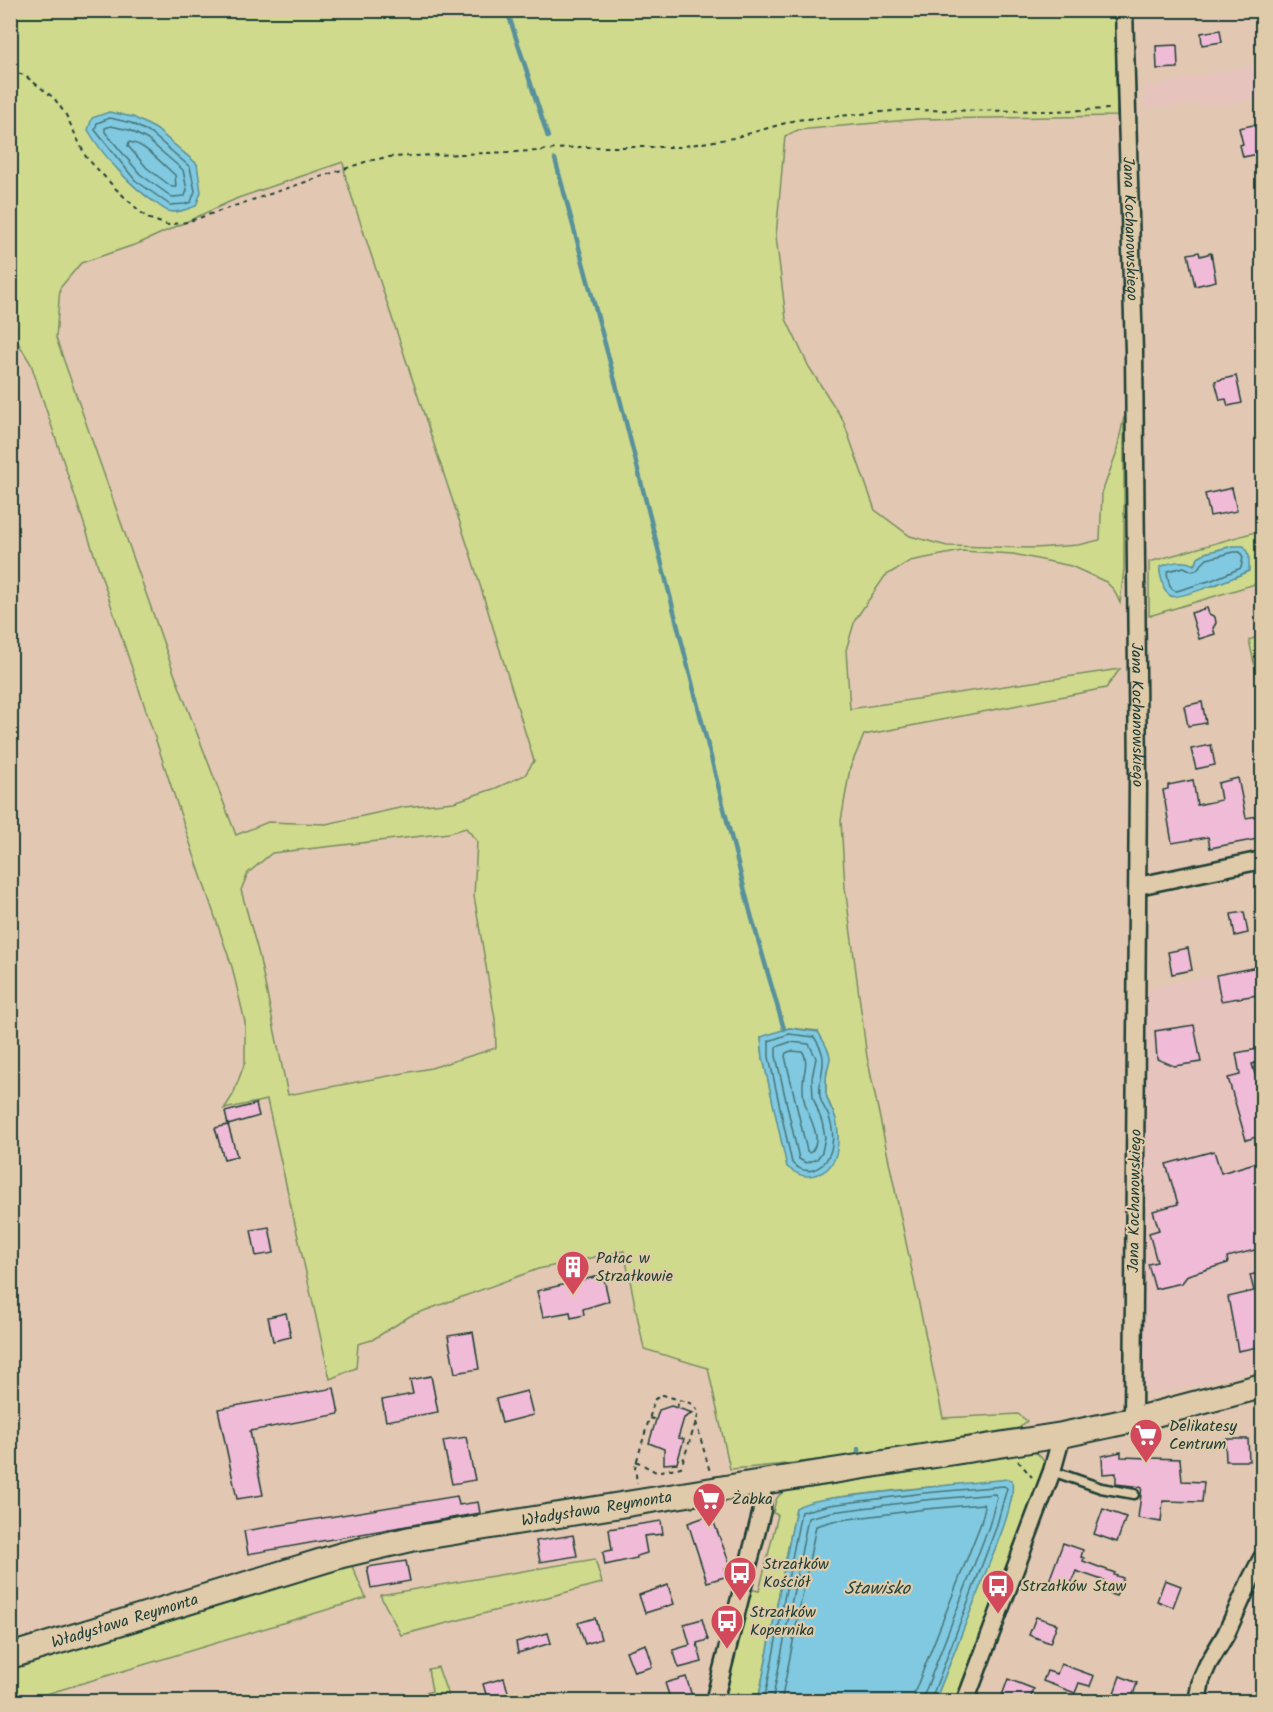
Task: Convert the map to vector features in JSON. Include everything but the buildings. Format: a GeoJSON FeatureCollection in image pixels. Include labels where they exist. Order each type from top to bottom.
{"type":"FeatureCollection","features":[{"type":"Feature","properties":{"kind":"street","name":"Jana Kochanowskiego"},"geometry":{"type":"LineString","coordinates":[[1124,10],[1134,352],[1137,886],[1133,1420]]}},
{"type":"Feature","properties":{"kind":"street"},"geometry":{"type":"LineString","coordinates":[[1137,886],[1263,860]]}},
{"type":"Feature","properties":{"kind":"street","name":"Władysława Reymonta"},"geometry":{"type":"LineString","coordinates":[[10,1656],[342,1555],[411,1539],[1062,1435],[1133,1420],[1263,1386]]}},
{"type":"Feature","properties":{"kind":"street"},"geometry":{"type":"LineString","coordinates":[[965,1701],[1052,1471],[1062,1435]]}},
{"type":"Feature","properties":{"kind":"street"},"geometry":{"type":"LineString","coordinates":[[714,1701],[762,1510],[762,1482]]}},
{"type":"Feature","properties":{"kind":"street"},"geometry":{"type":"LineString","coordinates":[[1197,1701],[1201,1680],[1208,1664],[1226,1634],[1263,1558]]}},
{"type":"Feature","properties":{"kind":"lane"},"geometry":{"type":"LineString","coordinates":[[1052,1471],[1101,1488],[1134,1494]]}},
{"type":"Feature","properties":{"kind":"path"},"geometry":{"type":"LineString","coordinates":[[10,71],[24,75],[54,99],[66,115],[86,157],[147,218],[167,225],[187,222],[368,161],[388,157],[579,147],[680,147],[733,138],[796,120],[903,110],[1127,109]]}},
{"type":"Feature","properties":{"kind":"path"},"geometry":{"type":"LineString","coordinates":[[636,1461],[656,1472],[681,1467],[699,1413],[693,1404],[663,1395],[655,1399],[636,1461],[636,1481]]}},
{"type":"Feature","properties":{"kind":"path"},"geometry":{"type":"LineString","coordinates":[[677,1408],[679,1400]]}},
{"type":"Feature","properties":{"kind":"path"},"geometry":{"type":"LineString","coordinates":[[650,1418],[656,1420]]}},
{"type":"Feature","properties":{"kind":"path"},"geometry":{"type":"LineString","coordinates":[[696,1422],[708,1465]]}},
{"type":"Feature","properties":{"kind":"path"},"geometry":{"type":"LineString","coordinates":[[1013,1458],[1022,1463],[1044,1492]]}},
{"type":"Feature","properties":{"kind":"shaded area"},"geometry":{"type":"Polygon","coordinates":[[[1251,11],[1262,11],[1262,97],[1233,103],[1145,108],[1144,87],[1261,63],[1251,11]]]}},
{"type":"Feature","properties":{"kind":"shaded area"},"geometry":{"type":"Polygon","coordinates":[[[1262,964],[1262,1368],[1156,1395],[1144,1387],[1147,989],[1262,964]]]}},
{"type":"Feature","properties":{"kind":"green space"},"geometry":{"type":"Polygon","coordinates":[[[11,11],[1115,11],[1117,116],[919,119],[798,130],[785,136],[776,236],[786,319],[809,367],[843,420],[875,510],[910,536],[947,546],[1035,548],[1078,545],[1100,540],[1102,493],[1116,454],[1124,417],[1124,569],[1120,603],[1114,590],[1106,582],[1071,566],[1013,554],[962,551],[910,561],[885,576],[855,620],[846,650],[850,709],[1120,669],[1106,688],[864,735],[850,768],[841,821],[845,887],[867,1057],[943,1418],[1018,1414],[1027,1421],[1019,1428],[911,1446],[803,1462],[730,1469],[708,1368],[644,1349],[624,1251],[538,1269],[410,1316],[372,1340],[358,1344],[356,1368],[330,1379],[267,1100],[224,1109],[233,1095],[245,1062],[245,1022],[232,967],[31,364],[11,331],[11,11]],[[343,162],[238,198],[140,243],[81,263],[60,288],[56,338],[174,673],[236,835],[268,822],[326,824],[404,807],[454,802],[496,788],[525,775],[534,761],[472,559],[346,179],[343,162]],[[466,828],[449,833],[272,853],[248,873],[241,890],[259,955],[288,1095],[431,1068],[496,1048],[495,1019],[474,896],[477,841],[466,828]],[[789,1028],[761,1038],[772,1097],[835,1117],[826,1095],[830,1057],[818,1031],[789,1028]]]}},
{"type":"Feature","properties":{"kind":"green space"},"geometry":{"type":"Polygon","coordinates":[[[1262,530],[1262,582],[1149,616],[1149,562],[1262,530]],[[1233,546],[1205,553],[1198,557],[1194,565],[1165,565],[1160,572],[1163,581],[1214,586],[1240,575],[1233,546]]]}},
{"type":"Feature","properties":{"kind":"green space"},"geometry":{"type":"Polygon","coordinates":[[[1262,635],[1262,680],[1258,681],[1249,640],[1262,635]]]}},
{"type":"Feature","properties":{"kind":"green space"},"geometry":{"type":"Polygon","coordinates":[[[1029,1450],[1040,1456],[1046,1467],[960,1701],[935,1701],[1002,1530],[1012,1496],[1012,1480],[844,1496],[796,1508],[758,1701],[725,1702],[749,1589],[759,1591],[778,1515],[773,1513],[774,1506],[781,1494],[999,1458],[1006,1453],[1029,1450]]]}},
{"type":"Feature","properties":{"kind":"green space"},"geometry":{"type":"Polygon","coordinates":[[[595,1559],[602,1583],[401,1635],[380,1595],[595,1559]]]}},
{"type":"Feature","properties":{"kind":"green space"},"geometry":{"type":"Polygon","coordinates":[[[351,1564],[366,1598],[23,1701],[11,1702],[11,1669],[351,1564]]]}},
{"type":"Feature","properties":{"kind":"green space"},"geometry":{"type":"Polygon","coordinates":[[[438,1667],[450,1701],[399,1701],[432,1691],[428,1669],[438,1667]]]}},
{"type":"Feature","properties":{"kind":"water"},"geometry":{"type":"Polygon","coordinates":[[[109,112],[133,117],[156,129],[197,164],[201,192],[196,206],[171,212],[147,197],[118,170],[88,130],[92,118],[109,112]]]}},
{"type":"Feature","properties":{"kind":"water"},"geometry":{"type":"Polygon","coordinates":[[[1233,546],[1244,546],[1249,556],[1249,571],[1209,587],[1176,596],[1171,596],[1164,589],[1160,567],[1177,562],[1194,565],[1198,557],[1205,553],[1233,546]]]}},
{"type":"Feature","properties":{"kind":"water"},"geometry":{"type":"Polygon","coordinates":[[[789,1028],[818,1032],[830,1057],[826,1090],[836,1119],[837,1149],[827,1169],[811,1176],[799,1174],[787,1167],[763,1058],[761,1037],[789,1028]]]}},
{"type":"Feature","properties":{"kind":"water","name":"Stawisko"},"geometry":{"type":"Polygon","coordinates":[[[1012,1480],[1011,1502],[1003,1528],[935,1701],[758,1701],[796,1508],[817,1500],[1012,1480]]]}},
{"type":"Feature","properties":{"kind":"waterway"},"geometry":{"type":"LineString","coordinates":[[507,10],[548,137]]}},
{"type":"Feature","properties":{"kind":"waterway"},"geometry":{"type":"LineString","coordinates":[[555,159],[621,403],[751,915],[784,1029]]}},
{"type":"Feature","properties":{"kind":"place","name":"Pałac w Strzałkowie"},"geometry":{"type":"Point","coordinates":[573,1296]}},
{"type":"Feature","properties":{"kind":"place","name":"Delikatesy Centrum"},"geometry":{"type":"Point","coordinates":[1146,1464]}},
{"type":"Feature","properties":{"kind":"place","name":"Żabka"},"geometry":{"type":"Point","coordinates":[709,1528]}},
{"type":"Feature","properties":{"kind":"place","name":"Strzałków Kościół"},"geometry":{"type":"Point","coordinates":[740,1602]}},
{"type":"Feature","properties":{"kind":"place","name":"Strzałków Staw"},"geometry":{"type":"Point","coordinates":[998,1615]}},
{"type":"Feature","properties":{"kind":"place","name":"Strzałków Kopernika"},"geometry":{"type":"Point","coordinates":[727,1650]}}]}
